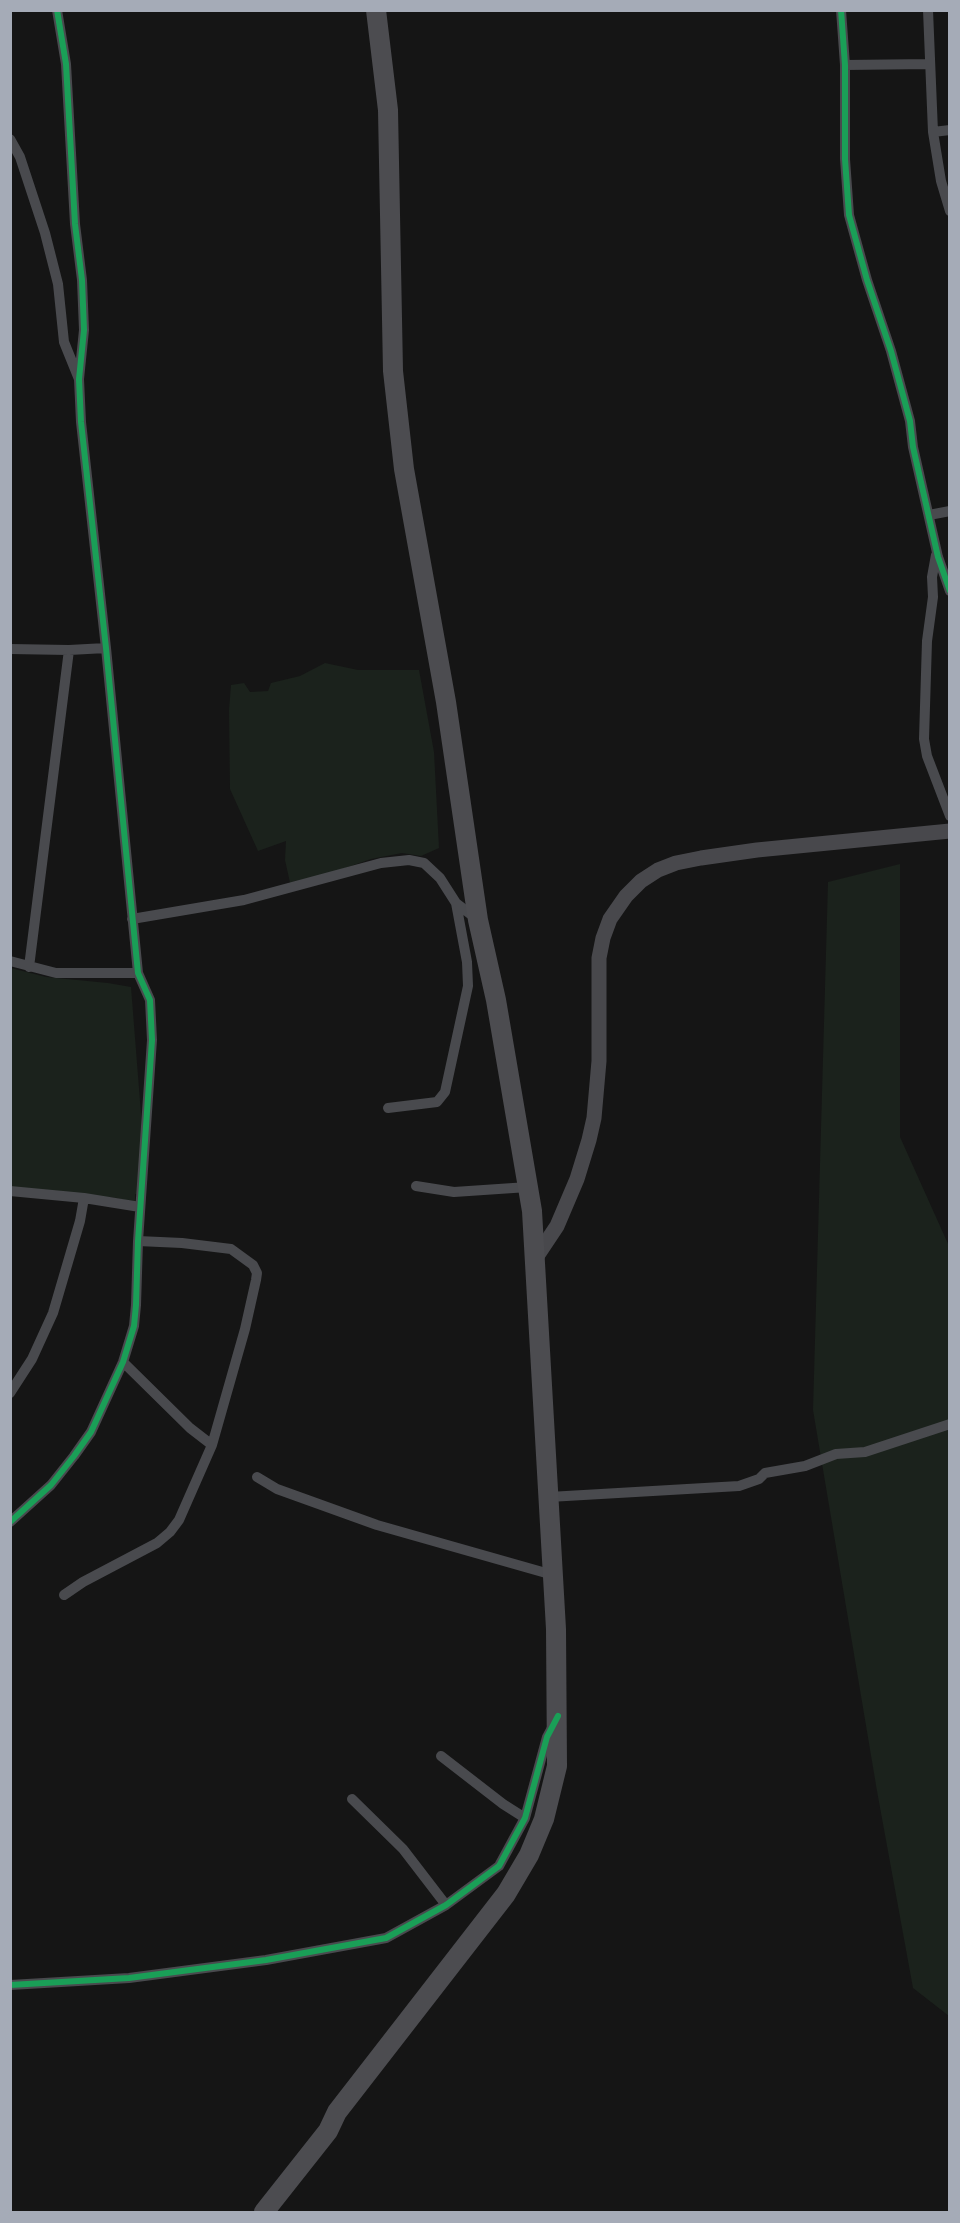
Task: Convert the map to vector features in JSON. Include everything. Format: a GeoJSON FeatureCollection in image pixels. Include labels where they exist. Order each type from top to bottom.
{"type":"FeatureCollection","features":[{"type":"Feature","properties":{"kind":"highway"},"geometry":{"type":"LineString","coordinates":[[264,2212],[328,2130],[337,2112],[506,1894],[523,1865],[544,1819],[557,1766],[558,1716],[553,1575],[535,1259],[528,1187],[496,1000],[478,920],[446,702],[406,479],[397,414],[393,371],[388,110],[376,10]]}},
{"type":"Feature","properties":{"kind":"main road"},"geometry":{"type":"LineString","coordinates":[[535,1259],[557,1227],[584,1160],[594,1118],[599,1061],[599,958],[610,919],[626,896],[641,881],[658,870],[676,863],[757,850],[950,831]]}},
{"type":"Feature","properties":{"kind":"street"},"geometry":{"type":"LineString","coordinates":[[10,1522],[51,1485],[80,1448],[91,1432],[123,1362],[135,1316],[152,1040],[150,1000],[138,973],[81,422],[79,379],[84,330],[82,280],[75,224],[66,64],[57,10]]}},
{"type":"Feature","properties":{"kind":"street"},"geometry":{"type":"LineString","coordinates":[[841,10],[845,65],[845,159],[849,215],[910,421],[913,447],[937,550],[950,591]]}},
{"type":"Feature","properties":{"kind":"street"},"geometry":{"type":"LineString","coordinates":[[928,10],[933,132],[941,181],[950,211]]}},
{"type":"Feature","properties":{"kind":"street"},"geometry":{"type":"LineString","coordinates":[[845,65],[930,64]]}},
{"type":"Feature","properties":{"kind":"street"},"geometry":{"type":"LineString","coordinates":[[933,132],[950,130]]}},
{"type":"Feature","properties":{"kind":"street"},"geometry":{"type":"LineString","coordinates":[[10,139],[20,157],[45,233],[58,284],[64,342],[79,379]]}},
{"type":"Feature","properties":{"kind":"street"},"geometry":{"type":"LineString","coordinates":[[929,515],[950,511]]}},
{"type":"Feature","properties":{"kind":"street"},"geometry":{"type":"LineString","coordinates":[[937,550],[932,577],[933,597],[927,641],[924,739],[931,769],[950,816]]}},
{"type":"Feature","properties":{"kind":"street"},"geometry":{"type":"LineString","coordinates":[[10,649],[106,648]]}},
{"type":"Feature","properties":{"kind":"street"},"geometry":{"type":"LineString","coordinates":[[29,967],[69,650]]}},
{"type":"Feature","properties":{"kind":"street"},"geometry":{"type":"LineString","coordinates":[[132,919],[244,900],[395,860],[409,860],[424,863],[440,878],[456,903],[478,920]]}},
{"type":"Feature","properties":{"kind":"street"},"geometry":{"type":"LineString","coordinates":[[388,1108],[436,1102],[446,1092],[468,986],[467,962],[456,903]]}},
{"type":"Feature","properties":{"kind":"street"},"geometry":{"type":"LineString","coordinates":[[10,961],[56,973],[138,973]]}},
{"type":"Feature","properties":{"kind":"street"},"geometry":{"type":"LineString","coordinates":[[416,1186],[454,1192],[528,1187]]}},
{"type":"Feature","properties":{"kind":"street"},"geometry":{"type":"LineString","coordinates":[[10,1191],[84,1198],[140,1207]]}},
{"type":"Feature","properties":{"kind":"street"},"geometry":{"type":"LineString","coordinates":[[10,1393],[32,1359],[53,1313],[80,1221],[84,1198]]}},
{"type":"Feature","properties":{"kind":"street"},"geometry":{"type":"LineString","coordinates":[[64,1595],[83,1582],[157,1543],[171,1532],[179,1520],[212,1445],[245,1329],[256,1280],[255,1268],[231,1249],[138,1241]]}},
{"type":"Feature","properties":{"kind":"street"},"geometry":{"type":"LineString","coordinates":[[123,1362],[190,1428],[212,1445]]}},
{"type":"Feature","properties":{"kind":"street"},"geometry":{"type":"LineString","coordinates":[[549,1497],[739,1486],[759,1479],[765,1473],[805,1466],[836,1454],[865,1452],[950,1424]]}},
{"type":"Feature","properties":{"kind":"street"},"geometry":{"type":"LineString","coordinates":[[257,1477],[277,1489],[377,1525],[553,1575]]}},
{"type":"Feature","properties":{"kind":"street"},"geometry":{"type":"LineString","coordinates":[[10,1985],[129,1978],[266,1960],[379,1940],[446,1905],[499,1866],[525,1818],[547,1737],[558,1716]]}},
{"type":"Feature","properties":{"kind":"street"},"geometry":{"type":"LineString","coordinates":[[441,1755],[503,1804],[525,1818]]}},
{"type":"Feature","properties":{"kind":"street"},"geometry":{"type":"LineString","coordinates":[[352,1799],[403,1849],[446,1905]]}},
{"type":"Feature","properties":{"kind":"shaded area"},"geometry":{"type":"Polygon","coordinates":[[[325,663],[358,670],[419,670],[434,752],[439,848],[421,856],[402,853],[371,859],[291,887],[285,860],[286,841],[258,851],[230,789],[231,685],[244,683],[250,692],[268,691],[271,683],[300,676],[325,663]]]}},
{"type":"Feature","properties":{"kind":"shaded area"},"geometry":{"type":"Polygon","coordinates":[[[900,864],[900,1137],[949,1246],[949,2016],[913,1988],[877,1791],[813,1410],[828,882],[900,864]]]}},
{"type":"Feature","properties":{"kind":"shaded area"},"geometry":{"type":"Polygon","coordinates":[[[11,968],[46,977],[131,987],[143,1139],[139,1194],[135,1194],[135,1203],[117,1198],[11,1189],[11,968]]]}},
{"type":"Feature","properties":{"kind":"cycle path"},"geometry":{"type":"LineString","coordinates":[[10,1522],[51,1485],[91,1432],[123,1362],[134,1326],[152,1040],[150,1000],[138,973],[81,422],[79,379],[84,330],[82,280],[75,224],[66,64],[57,10]]}},
{"type":"Feature","properties":{"kind":"cycle path"},"geometry":{"type":"LineString","coordinates":[[841,10],[845,65],[845,159],[849,215],[910,421],[913,447],[938,557],[950,591]]}},
{"type":"Feature","properties":{"kind":"cycle path"},"geometry":{"type":"LineString","coordinates":[[10,1985],[129,1978],[266,1960],[386,1938],[446,1905],[499,1866],[525,1818],[547,1737],[558,1716]]}}]}
